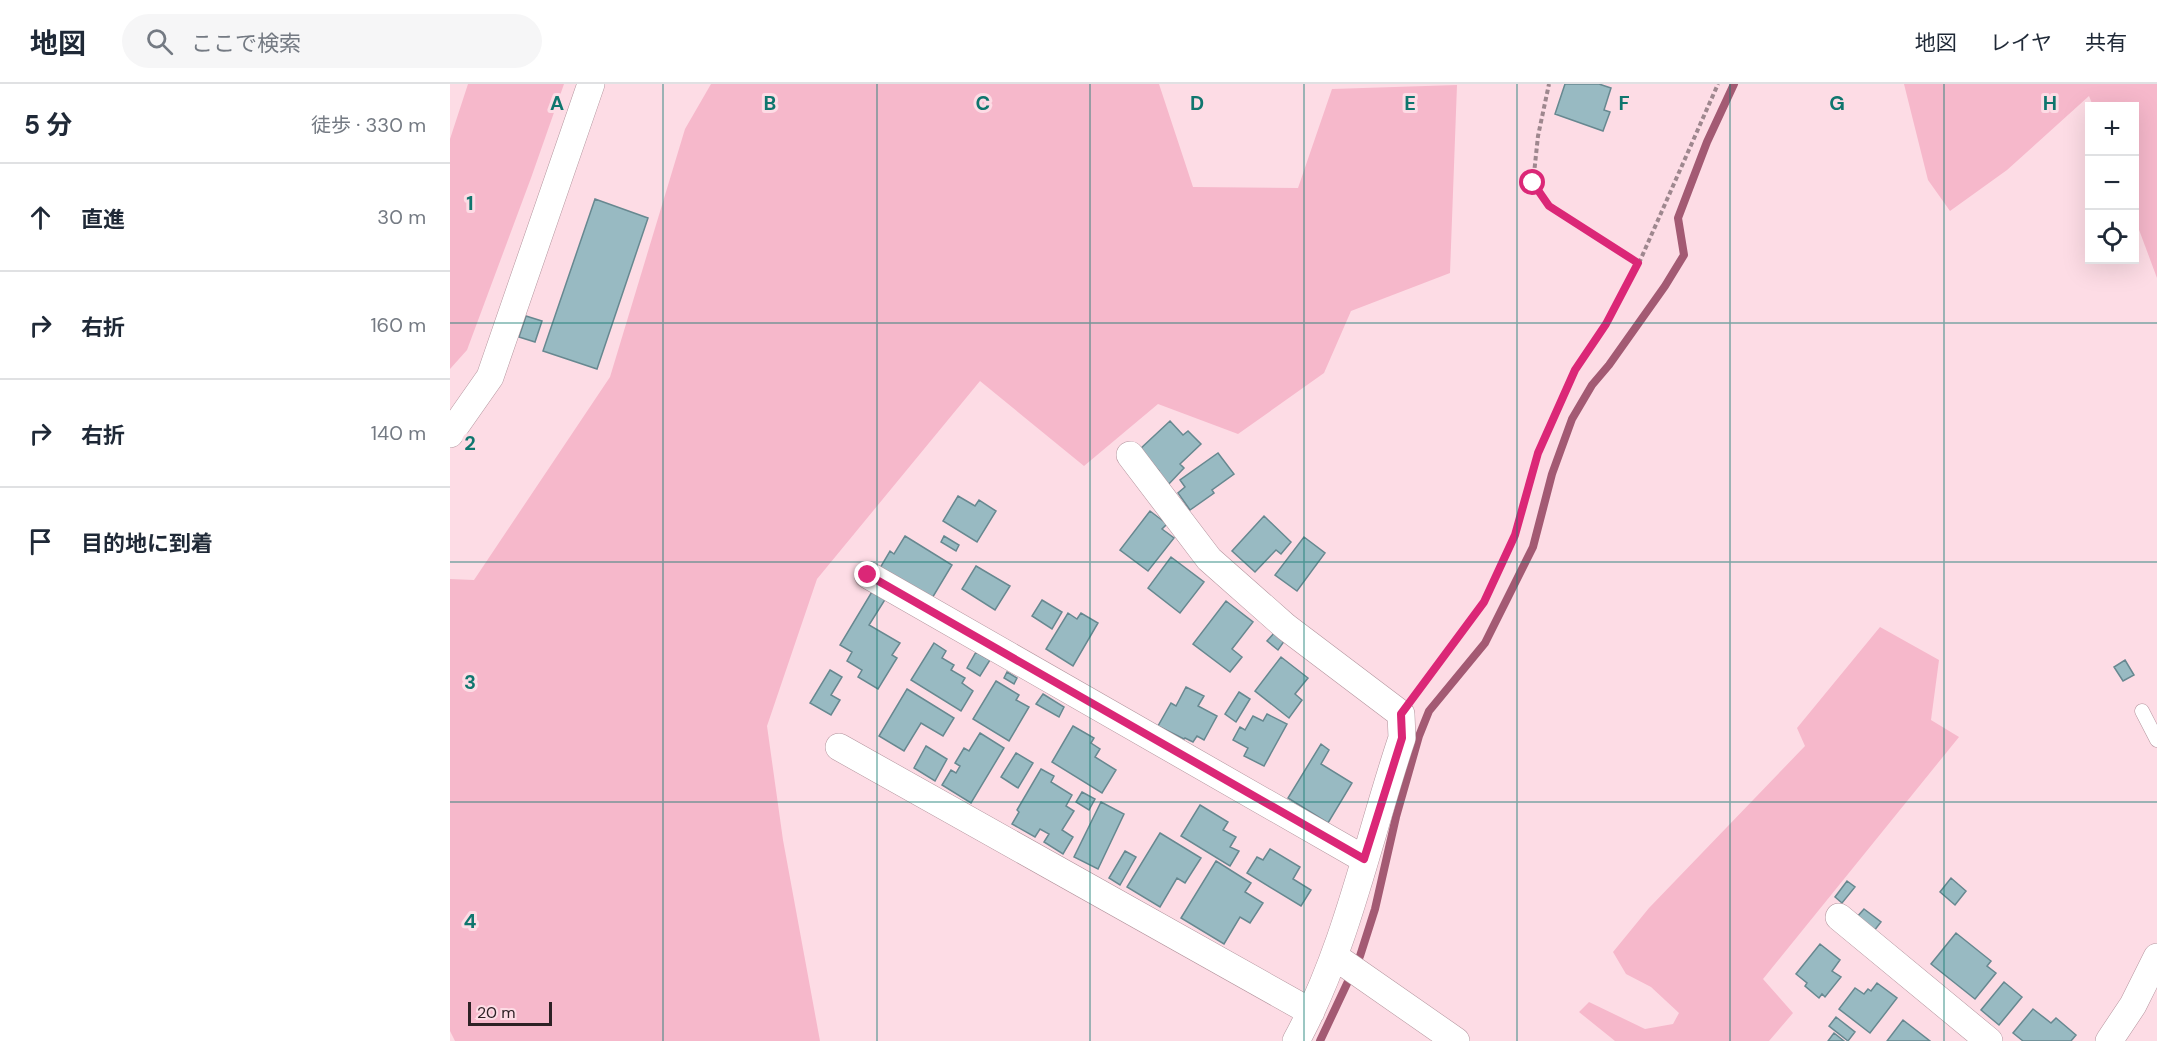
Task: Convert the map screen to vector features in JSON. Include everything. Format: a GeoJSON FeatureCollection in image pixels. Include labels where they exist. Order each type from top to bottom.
{"type":"FeatureCollection","features":[{"type":"Feature","properties":{"kind":"street"},"geometry":{"type":"LineString","coordinates":[[450,434],[490,377],[591,84]]}},
{"type":"Feature","properties":{"kind":"street"},"geometry":{"type":"LineString","coordinates":[[1130,455],[1209,559],[1286,627],[1401,714],[1402,738],[1334,956],[1311,1012],[1296,1041]]}},
{"type":"Feature","properties":{"kind":"street"},"geometry":{"type":"LineString","coordinates":[[868,575],[1364,859]]}},
{"type":"Feature","properties":{"kind":"street"},"geometry":{"type":"LineString","coordinates":[[839,747],[1311,1012]]}},
{"type":"Feature","properties":{"kind":"street"},"geometry":{"type":"LineString","coordinates":[[1839,917],[1989,1041]]}},
{"type":"Feature","properties":{"kind":"street"},"geometry":{"type":"LineString","coordinates":[[1334,956],[1456,1041]]}},
{"type":"Feature","properties":{"kind":"street"},"geometry":{"type":"LineString","coordinates":[[2109,1041],[2133,1005],[2157,957]]}},
{"type":"Feature","properties":{"kind":"lane"},"geometry":{"type":"LineString","coordinates":[[2142,711],[2157,740]]}},
{"type":"Feature","properties":{"kind":"path"},"geometry":{"type":"LineString","coordinates":[[1549,84],[1538,136],[1533,183],[1549,206],[1638,263]]}},
{"type":"Feature","properties":{"kind":"path"},"geometry":{"type":"LineString","coordinates":[[1401,714],[1484,602],[1515,535],[1538,453],[1575,370],[1606,324],[1638,263],[1718,84]]}},
{"type":"Feature","properties":{"kind":"shaded area"},"geometry":{"type":"Polygon","coordinates":[[[468,84],[564,84],[467,350],[450,369],[450,139],[468,84]]]}},
{"type":"Feature","properties":{"kind":"shaded area"},"geometry":{"type":"Polygon","coordinates":[[[711,84],[1159,84],[1193,187],[1298,188],[1332,89],[1457,85],[1450,273],[1351,311],[1324,373],[1238,434],[1158,404],[1084,466],[980,381],[817,579],[767,726],[783,840],[820,1041],[455,1041],[450,1031],[450,579],[474,580],[610,377],[685,129],[711,84]]]}},
{"type":"Feature","properties":{"kind":"shaded area"},"geometry":{"type":"Polygon","coordinates":[[[1904,84],[2157,84],[2157,278],[2139,230],[2139,102],[2091,102],[2089,96],[2007,170],[1950,211],[1928,180],[1904,84]]]}},
{"type":"Feature","properties":{"kind":"shaded area"},"geometry":{"type":"Polygon","coordinates":[[[1880,627],[1939,660],[1931,720],[1959,737],[1763,979],[1793,1013],[1769,1041],[1615,1041],[1579,1012],[1589,1002],[1645,1029],[1673,1024],[1679,1013],[1651,987],[1626,974],[1613,952],[1649,908],[1805,746],[1797,728],[1880,627]]]}},
{"type":"Feature","properties":{"kind":"building"},"geometry":{"type":"Polygon","coordinates":[[[1565,84],[1599,84],[1611,88],[1604,110],[1610,112],[1603,131],[1555,114],[1565,84]]]}},
{"type":"Feature","properties":{"kind":"building"},"geometry":{"type":"Polygon","coordinates":[[[595,199],[648,218],[597,369],[543,351],[595,199]]]}},
{"type":"Feature","properties":{"kind":"building"},"geometry":{"type":"Polygon","coordinates":[[[526,316],[542,321],[535,342],[519,337],[526,316]]]}},
{"type":"Feature","properties":{"kind":"building"},"geometry":{"type":"Polygon","coordinates":[[[1170,421],[1183,435],[1188,431],[1201,444],[1180,464],[1184,468],[1167,486],[1156,474],[1159,471],[1139,450],[1170,421]]]}},
{"type":"Feature","properties":{"kind":"building"},"geometry":{"type":"Polygon","coordinates":[[[1218,453],[1234,474],[1212,490],[1214,493],[1190,510],[1178,493],[1185,487],[1180,480],[1218,453]]]}},
{"type":"Feature","properties":{"kind":"building"},"geometry":{"type":"Polygon","coordinates":[[[958,496],[975,506],[979,500],[996,511],[977,542],[943,521],[958,496]]]}},
{"type":"Feature","properties":{"kind":"building"},"geometry":{"type":"Polygon","coordinates":[[[1150,511],[1167,524],[1162,529],[1174,538],[1148,571],[1120,550],[1150,511]]]}},
{"type":"Feature","properties":{"kind":"building"},"geometry":{"type":"Polygon","coordinates":[[[1264,516],[1291,542],[1281,554],[1276,550],[1255,572],[1232,551],[1264,516]]]}},
{"type":"Feature","properties":{"kind":"building"},"geometry":{"type":"Polygon","coordinates":[[[905,536],[952,565],[931,600],[880,568],[890,551],[894,554],[905,536]]]}},
{"type":"Feature","properties":{"kind":"building"},"geometry":{"type":"Polygon","coordinates":[[[944,536],[959,545],[956,551],[941,542],[944,536]]]}},
{"type":"Feature","properties":{"kind":"building"},"geometry":{"type":"Polygon","coordinates":[[[1304,537],[1325,553],[1297,591],[1275,575],[1304,537]]]}},
{"type":"Feature","properties":{"kind":"building"},"geometry":{"type":"Polygon","coordinates":[[[1171,557],[1204,582],[1180,613],[1148,588],[1171,557]]]}},
{"type":"Feature","properties":{"kind":"building"},"geometry":{"type":"Polygon","coordinates":[[[976,566],[1010,586],[995,610],[962,589],[976,566]]]}},
{"type":"Feature","properties":{"kind":"building"},"geometry":{"type":"Polygon","coordinates":[[[873,590],[886,598],[869,625],[900,643],[892,655],[897,658],[878,689],[858,677],[862,670],[847,661],[852,652],[840,645],[873,590]]]}},
{"type":"Feature","properties":{"kind":"building"},"geometry":{"type":"Polygon","coordinates":[[[1042,600],[1062,612],[1052,629],[1032,616],[1042,600]]]}},
{"type":"Feature","properties":{"kind":"building"},"geometry":{"type":"Polygon","coordinates":[[[1226,601],[1253,622],[1232,649],[1242,657],[1230,672],[1193,644],[1226,601]]]}},
{"type":"Feature","properties":{"kind":"building"},"geometry":{"type":"Polygon","coordinates":[[[1068,613],[1077,619],[1081,613],[1098,623],[1073,666],[1046,649],[1068,613]]]}},
{"type":"Feature","properties":{"kind":"building"},"geometry":{"type":"Polygon","coordinates":[[[1275,632],[1285,640],[1278,650],[1267,641],[1275,632]]]}},
{"type":"Feature","properties":{"kind":"building"},"geometry":{"type":"Polygon","coordinates":[[[934,643],[946,651],[942,658],[954,665],[951,670],[965,678],[962,683],[973,691],[961,711],[911,680],[934,643]]]}},
{"type":"Feature","properties":{"kind":"building"},"geometry":{"type":"Polygon","coordinates":[[[976,652],[990,660],[980,676],[967,668],[976,652]]]}},
{"type":"Feature","properties":{"kind":"building"},"geometry":{"type":"Polygon","coordinates":[[[1281,657],[1308,678],[1295,694],[1302,700],[1289,718],[1255,691],[1281,657]]]}},
{"type":"Feature","properties":{"kind":"building"},"geometry":{"type":"Polygon","coordinates":[[[2125,660],[2134,675],[2123,681],[2114,667],[2125,660]]]}},
{"type":"Feature","properties":{"kind":"building"},"geometry":{"type":"Polygon","coordinates":[[[830,670],[842,677],[831,695],[840,700],[831,715],[810,703],[830,670]]]}},
{"type":"Feature","properties":{"kind":"building"},"geometry":{"type":"Polygon","coordinates":[[[1007,672],[1017,678],[1014,684],[1004,678],[1007,672]]]}},
{"type":"Feature","properties":{"kind":"building"},"geometry":{"type":"Polygon","coordinates":[[[996,681],[1019,695],[1016,700],[1029,707],[1009,741],[973,719],[996,681]]]}},
{"type":"Feature","properties":{"kind":"building"},"geometry":{"type":"Polygon","coordinates":[[[1186,687],[1204,696],[1198,706],[1217,716],[1204,740],[1197,736],[1193,742],[1158,726],[1171,703],[1176,706],[1186,687]]]}},
{"type":"Feature","properties":{"kind":"building"},"geometry":{"type":"Polygon","coordinates":[[[907,689],[954,718],[943,736],[921,723],[904,751],[879,736],[907,689]]]}},
{"type":"Feature","properties":{"kind":"building"},"geometry":{"type":"Polygon","coordinates":[[[1239,692],[1250,699],[1236,722],[1225,714],[1239,692]]]}},
{"type":"Feature","properties":{"kind":"building"},"geometry":{"type":"Polygon","coordinates":[[[1043,694],[1064,707],[1059,717],[1036,704],[1043,694]]]}},
{"type":"Feature","properties":{"kind":"building"},"geometry":{"type":"Polygon","coordinates":[[[1267,714],[1287,724],[1264,766],[1244,756],[1248,748],[1233,740],[1240,727],[1245,730],[1253,716],[1263,721],[1267,714]]]}},
{"type":"Feature","properties":{"kind":"building"},"geometry":{"type":"Polygon","coordinates":[[[1073,726],[1094,738],[1091,743],[1100,749],[1095,757],[1116,770],[1102,793],[1052,762],[1073,726]]]}},
{"type":"Feature","properties":{"kind":"building"},"geometry":{"type":"Polygon","coordinates":[[[980,733],[1004,748],[971,803],[942,785],[951,770],[956,773],[960,766],[955,763],[964,748],[969,751],[980,733]]]}},
{"type":"Feature","properties":{"kind":"building"},"geometry":{"type":"Polygon","coordinates":[[[1321,744],[1329,750],[1321,764],[1352,783],[1328,823],[1288,798],[1321,744]]]}},
{"type":"Feature","properties":{"kind":"building"},"geometry":{"type":"Polygon","coordinates":[[[926,746],[947,759],[935,781],[914,768],[926,746]]]}},
{"type":"Feature","properties":{"kind":"building"},"geometry":{"type":"Polygon","coordinates":[[[1016,753],[1033,763],[1018,788],[1001,777],[1016,753]]]}},
{"type":"Feature","properties":{"kind":"building"},"geometry":{"type":"Polygon","coordinates":[[[1041,769],[1054,776],[1051,782],[1072,795],[1066,806],[1074,811],[1062,830],[1073,837],[1063,854],[1044,842],[1049,834],[1040,829],[1035,837],[1012,824],[1019,812],[1017,810],[1041,769]]]}},
{"type":"Feature","properties":{"kind":"building"},"geometry":{"type":"Polygon","coordinates":[[[1082,792],[1095,799],[1089,810],[1076,802],[1082,792]]]}},
{"type":"Feature","properties":{"kind":"building"},"geometry":{"type":"Polygon","coordinates":[[[1101,802],[1124,814],[1098,869],[1074,857],[1101,802]]]}},
{"type":"Feature","properties":{"kind":"building"},"geometry":{"type":"Polygon","coordinates":[[[1200,805],[1228,822],[1223,830],[1236,837],[1230,847],[1239,851],[1230,866],[1181,836],[1200,805]]]}},
{"type":"Feature","properties":{"kind":"building"},"geometry":{"type":"Polygon","coordinates":[[[1160,833],[1201,858],[1185,883],[1177,878],[1160,907],[1127,887],[1160,833]]]}},
{"type":"Feature","properties":{"kind":"building"},"geometry":{"type":"Polygon","coordinates":[[[1270,849],[1300,867],[1293,879],[1311,890],[1301,906],[1247,873],[1257,857],[1263,860],[1270,849]]]}},
{"type":"Feature","properties":{"kind":"building"},"geometry":{"type":"Polygon","coordinates":[[[1125,851],[1136,857],[1120,885],[1109,878],[1125,851]]]}},
{"type":"Feature","properties":{"kind":"building"},"geometry":{"type":"Polygon","coordinates":[[[1216,861],[1251,883],[1245,892],[1263,903],[1250,923],[1240,917],[1224,944],[1181,918],[1216,861]]]}},
{"type":"Feature","properties":{"kind":"building"},"geometry":{"type":"Polygon","coordinates":[[[1951,878],[1966,891],[1955,905],[1940,892],[1951,878]]]}},
{"type":"Feature","properties":{"kind":"building"},"geometry":{"type":"Polygon","coordinates":[[[1847,881],[1855,887],[1842,903],[1835,897],[1847,881]]]}},
{"type":"Feature","properties":{"kind":"building"},"geometry":{"type":"Polygon","coordinates":[[[1864,909],[1881,922],[1874,931],[1857,917],[1864,909]]]}},
{"type":"Feature","properties":{"kind":"building"},"geometry":{"type":"Polygon","coordinates":[[[1956,933],[1991,961],[1987,966],[1996,973],[1975,999],[1931,964],[1956,933]]]}},
{"type":"Feature","properties":{"kind":"building"},"geometry":{"type":"Polygon","coordinates":[[[1820,944],[1840,960],[1832,971],[1841,977],[1825,997],[1822,994],[1819,998],[1805,986],[1807,983],[1796,974],[1820,944]]]}},
{"type":"Feature","properties":{"kind":"building"},"geometry":{"type":"Polygon","coordinates":[[[2004,982],[2022,997],[1999,1025],[1981,1010],[2004,982]]]}},
{"type":"Feature","properties":{"kind":"building"},"geometry":{"type":"Polygon","coordinates":[[[1877,983],[1897,998],[1870,1033],[1839,1009],[1855,988],[1864,994],[1868,989],[1871,991],[1877,983]]]}},
{"type":"Feature","properties":{"kind":"building"},"geometry":{"type":"Polygon","coordinates":[[[2033,1009],[2051,1023],[2056,1018],[2076,1035],[2071,1041],[2023,1041],[2013,1033],[2033,1009]]]}},
{"type":"Feature","properties":{"kind":"building"},"geometry":{"type":"Polygon","coordinates":[[[1836,1017],[1855,1032],[1848,1041],[1829,1026],[1836,1017]]]}},
{"type":"Feature","properties":{"kind":"building"},"geometry":{"type":"Polygon","coordinates":[[[1903,1020],[1930,1041],[1887,1041],[1903,1020]]]}},
{"type":"Feature","properties":{"kind":"building"},"geometry":{"type":"Polygon","coordinates":[[[1834,1033],[1844,1041],[1828,1041],[1834,1033]]]}},
{"type":"Feature","properties":{"kind":"waterway"},"geometry":{"type":"LineString","coordinates":[[1320,1041],[1360,956],[1375,909],[1396,817],[1419,736],[1429,711],[1485,643],[1533,547],[1552,474],[1572,419],[1592,385],[1609,365],[1665,286],[1684,255],[1678,218],[1707,142],[1734,84]]}},
{"type":"Feature","properties":{"kind":"route"},"geometry":{"type":"LineString","coordinates":[[868,575],[1364,859],[1402,738],[1401,714],[1484,602],[1515,535],[1538,453],[1575,370],[1606,324],[1638,263],[1549,206],[1533,183]]}}]}
